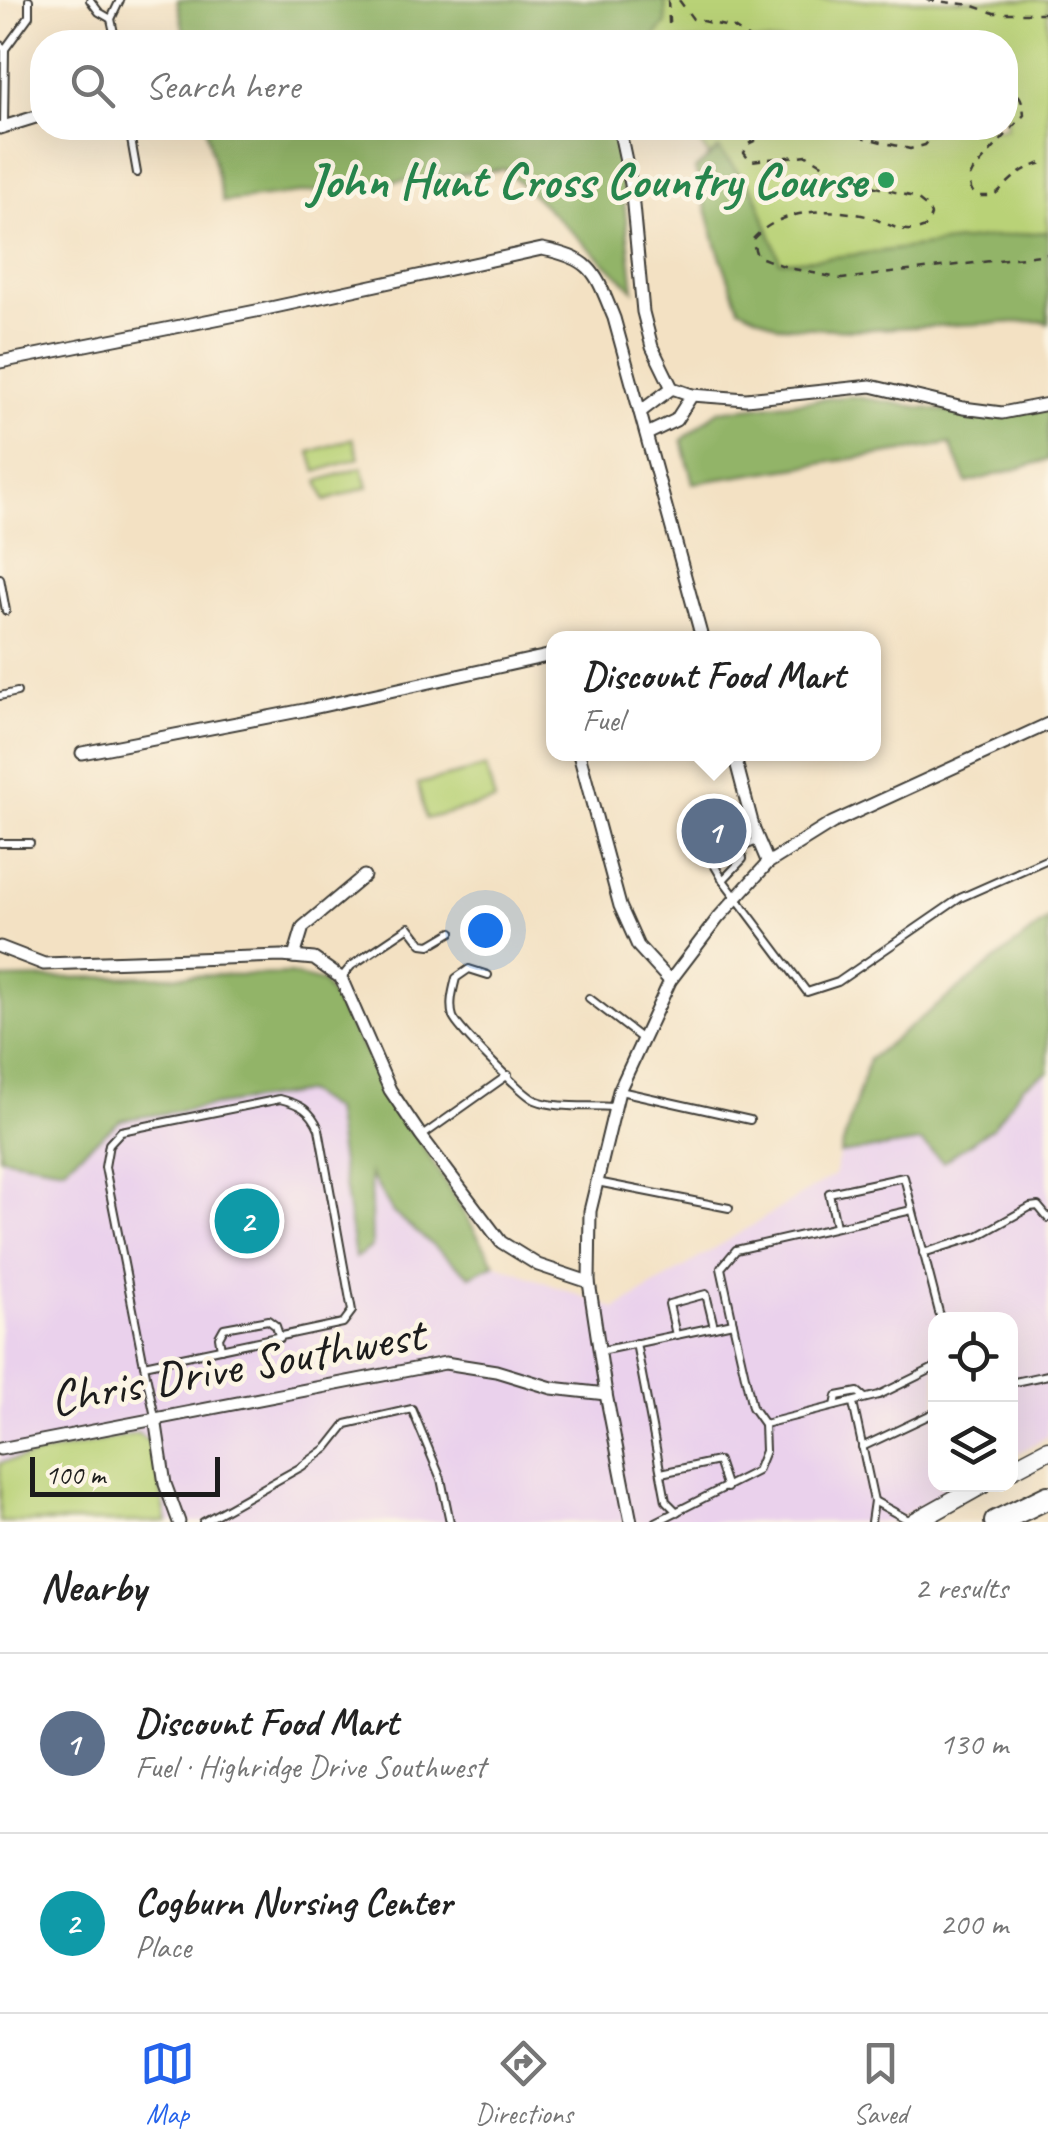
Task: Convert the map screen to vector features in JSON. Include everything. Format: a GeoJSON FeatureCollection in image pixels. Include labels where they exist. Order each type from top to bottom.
{"type":"FeatureCollection","features":[{"type":"Feature","properties":{"kind":"highway"},"geometry":{"type":"LineString","coordinates":[[997,1521],[1048,1497]]}},
{"type":"Feature","properties":{"kind":"main road"},"geometry":{"type":"LineString","coordinates":[[1018,1466],[1048,1450]]}},
{"type":"Feature","properties":{"kind":"main road"},"geometry":{"type":"LineString","coordinates":[[914,1522],[968,1492]]}},
{"type":"Feature","properties":{"kind":"street"},"geometry":{"type":"LineString","coordinates":[[2,128],[30,119]]}},
{"type":"Feature","properties":{"kind":"street"},"geometry":{"type":"LineString","coordinates":[[621,140],[633,197],[643,312],[652,347],[672,388],[692,394],[746,398],[871,386],[1002,414],[1048,404]]}},
{"type":"Feature","properties":{"kind":"street"},"geometry":{"type":"LineString","coordinates":[[0,362],[542,248],[574,255],[598,277],[614,318],[700,631]]}},
{"type":"Feature","properties":{"kind":"street"},"geometry":{"type":"LineString","coordinates":[[640,412],[672,388]]}},
{"type":"Feature","properties":{"kind":"street"},"geometry":{"type":"LineString","coordinates":[[647,434],[676,420],[692,394]]}},
{"type":"Feature","properties":{"kind":"street"},"geometry":{"type":"LineString","coordinates":[[82,753],[304,710],[546,656]]}},
{"type":"Feature","properties":{"kind":"street"},"geometry":{"type":"LineString","coordinates":[[631,1522],[589,1282],[590,1211],[619,1091],[670,981],[768,863],[832,822],[1048,724]]}},
{"type":"Feature","properties":{"kind":"street"},"geometry":{"type":"LineString","coordinates":[[581,761],[620,906],[638,946],[670,981]]}},
{"type":"Feature","properties":{"kind":"street"},"geometry":{"type":"LineString","coordinates":[[736,761],[768,863]]}},
{"type":"Feature","properties":{"kind":"street"},"geometry":{"type":"LineString","coordinates":[[294,957],[303,927],[364,876]]}},
{"type":"Feature","properties":{"kind":"street"},"geometry":{"type":"LineString","coordinates":[[1,948],[44,964],[314,958],[341,978],[390,1090],[501,1242],[538,1265],[589,1282]]}},
{"type":"Feature","properties":{"kind":"street","name":"Chris Drive Southwest"},"geometry":{"type":"LineString","coordinates":[[0,1449],[445,1363],[496,1371],[552,1388],[606,1394]]}},
{"type":"Feature","properties":{"kind":"street"},"geometry":{"type":"LineString","coordinates":[[155,1418],[165,1484],[179,1522]]}},
{"type":"Feature","properties":{"kind":"lane"},"geometry":{"type":"LineString","coordinates":[[2,128],[3,47],[29,16],[29,0]]}},
{"type":"Feature","properties":{"kind":"lane"},"geometry":{"type":"LineString","coordinates":[[90,0],[111,19]]}},
{"type":"Feature","properties":{"kind":"lane"},"geometry":{"type":"LineString","coordinates":[[113,30],[111,19],[120,0]]}},
{"type":"Feature","properties":{"kind":"lane"},"geometry":{"type":"LineString","coordinates":[[131,140],[137,173]]}},
{"type":"Feature","properties":{"kind":"lane"},"geometry":{"type":"LineString","coordinates":[[0,578],[6,610]]}},
{"type":"Feature","properties":{"kind":"lane"},"geometry":{"type":"LineString","coordinates":[[0,696],[18,692]]}},
{"type":"Feature","properties":{"kind":"lane"},"geometry":{"type":"LineString","coordinates":[[758,840],[741,848],[730,843],[718,853],[714,863],[736,899],[807,992],[838,982],[960,898],[1048,859]]}},
{"type":"Feature","properties":{"kind":"lane"},"geometry":{"type":"LineString","coordinates":[[0,843],[30,844]]}},
{"type":"Feature","properties":{"kind":"lane"},"geometry":{"type":"LineString","coordinates":[[723,880],[743,858],[741,848]]}},
{"type":"Feature","properties":{"kind":"lane"},"geometry":{"type":"LineString","coordinates":[[341,978],[351,966],[409,927],[422,944],[430,945],[452,932]]}},
{"type":"Feature","properties":{"kind":"lane"},"geometry":{"type":"LineString","coordinates":[[488,975],[469,970],[456,978],[451,1000],[453,1017],[465,1035],[522,1092],[538,1102],[614,1107]]}},
{"type":"Feature","properties":{"kind":"lane"},"geometry":{"type":"LineString","coordinates":[[590,998],[641,1038]]}},
{"type":"Feature","properties":{"kind":"lane"},"geometry":{"type":"LineString","coordinates":[[420,1136],[508,1075]]}},
{"type":"Feature","properties":{"kind":"lane"},"geometry":{"type":"LineString","coordinates":[[619,1091],[750,1120]]}},
{"type":"Feature","properties":{"kind":"lane"},"geometry":{"type":"LineString","coordinates":[[144,1364],[344,1324],[352,1311],[319,1128],[312,1114],[297,1103],[280,1099],[121,1130],[109,1144],[105,1167],[144,1364],[155,1418]]}},
{"type":"Feature","properties":{"kind":"lane"},"geometry":{"type":"LineString","coordinates":[[836,1226],[829,1193],[904,1177],[940,1312]]}},
{"type":"Feature","properties":{"kind":"lane"},"geometry":{"type":"LineString","coordinates":[[596,1182],[729,1208]]}},
{"type":"Feature","properties":{"kind":"lane"},"geometry":{"type":"LineString","coordinates":[[923,1253],[978,1236],[1030,1206],[1038,1206],[1048,1218]]}},
{"type":"Feature","properties":{"kind":"lane"},"geometry":{"type":"LineString","coordinates":[[656,1522],[757,1471],[764,1451],[764,1424],[752,1407],[721,1268],[736,1250],[912,1210]]}},
{"type":"Feature","properties":{"kind":"lane"},"geometry":{"type":"LineString","coordinates":[[676,1335],[670,1304],[706,1294],[714,1327]]}},
{"type":"Feature","properties":{"kind":"lane"},"geometry":{"type":"LineString","coordinates":[[221,1349],[219,1337],[224,1328],[254,1322],[268,1320],[276,1326],[280,1338]]}},
{"type":"Feature","properties":{"kind":"lane"},"geometry":{"type":"LineString","coordinates":[[599,1351],[733,1323]]}},
{"type":"Feature","properties":{"kind":"lane"},"geometry":{"type":"LineString","coordinates":[[636,1343],[666,1501],[677,1512]]}},
{"type":"Feature","properties":{"kind":"lane"},"geometry":{"type":"LineString","coordinates":[[764,1424],[866,1399],[928,1370]]}},
{"type":"Feature","properties":{"kind":"lane"},"geometry":{"type":"LineString","coordinates":[[1018,1381],[1048,1375]]}},
{"type":"Feature","properties":{"kind":"lane"},"geometry":{"type":"LineString","coordinates":[[834,1407],[836,1396],[843,1393],[858,1392],[866,1399]]}},
{"type":"Feature","properties":{"kind":"lane"},"geometry":{"type":"LineString","coordinates":[[853,1403],[874,1502],[871,1522]]}},
{"type":"Feature","properties":{"kind":"lane"},"geometry":{"type":"LineString","coordinates":[[203,1522],[301,1467],[328,1448],[346,1424],[412,1410],[441,1479],[450,1522]]}},
{"type":"Feature","properties":{"kind":"lane"},"geometry":{"type":"LineString","coordinates":[[862,1447],[928,1416]]}},
{"type":"Feature","properties":{"kind":"lane"},"geometry":{"type":"LineString","coordinates":[[661,1472],[718,1461],[727,1488]]}},
{"type":"Feature","properties":{"kind":"lane"},"geometry":{"type":"LineString","coordinates":[[874,1502],[914,1522]]}},
{"type":"Feature","properties":{"kind":"path"},"geometry":{"type":"LineString","coordinates":[[668,0],[669,30]]}},
{"type":"Feature","properties":{"kind":"path"},"geometry":{"type":"LineString","coordinates":[[679,0],[693,20],[737,30]]}},
{"type":"Feature","properties":{"kind":"path"},"geometry":{"type":"LineString","coordinates":[[927,0],[971,5],[994,13],[1048,12]]}},
{"type":"Feature","properties":{"kind":"path"},"geometry":{"type":"LineString","coordinates":[[1018,93],[1024,115],[1018,121]]}},
{"type":"Feature","properties":{"kind":"path"},"geometry":{"type":"LineString","coordinates":[[756,140],[748,144],[744,153],[750,161],[807,155],[849,180],[914,197],[927,207],[930,215],[927,226],[910,231],[850,214],[814,212],[790,216],[752,240],[756,256],[789,268],[842,279],[1048,254]]}},
{"type":"Feature","properties":{"kind":"path"},"geometry":{"type":"LineString","coordinates":[[875,140],[910,149],[930,140]]}},
{"type":"Feature","properties":{"kind":"path"},"geometry":{"type":"LineString","coordinates":[[1001,140],[970,177],[971,190],[978,196],[994,196],[1024,168],[1048,162]]}},
{"type":"Feature","properties":{"kind":"shaded area"},"geometry":{"type":"Polygon","coordinates":[[[1048,1072],[1048,1436],[1018,1453],[1018,1312],[928,1312],[928,1492],[947,1492],[891,1522],[167,1522],[151,1443],[0,1463],[0,1157],[63,1168],[121,1120],[304,1092],[333,1110],[355,1257],[372,1247],[369,1172],[470,1276],[495,1264],[616,1309],[834,1175],[840,1154],[993,1127],[1023,1085],[1048,1072]]]}},
{"type":"Feature","properties":{"kind":"green space"},"geometry":{"type":"Polygon","coordinates":[[[177,0],[665,0],[666,23],[660,30],[183,30],[177,0]]]}},
{"type":"Feature","properties":{"kind":"green space","name":"John Hunt Cross Country Course"},"geometry":{"type":"Polygon","coordinates":[[[529,0],[1048,0],[1048,322],[809,305],[698,140],[1018,140],[1018,30],[540,30],[529,0]]]}},
{"type":"Feature","properties":{"kind":"green space"},"geometry":{"type":"Polygon","coordinates":[[[209,140],[617,140],[634,290],[505,169],[223,202],[209,140]]]}},
{"type":"Feature","properties":{"kind":"green space"},"geometry":{"type":"Polygon","coordinates":[[[719,149],[755,193],[780,261],[1048,232],[1048,324],[1043,321],[851,330],[778,326],[739,307],[695,169],[719,149]]]}},
{"type":"Feature","properties":{"kind":"green space"},"geometry":{"type":"Polygon","coordinates":[[[850,396],[957,413],[1048,410],[1048,460],[967,483],[950,444],[693,483],[682,440],[718,411],[850,396]]]}},
{"type":"Feature","properties":{"kind":"green space"},"geometry":{"type":"Polygon","coordinates":[[[353,438],[359,458],[316,472],[310,452],[353,438]]]}},
{"type":"Feature","properties":{"kind":"green space"},"geometry":{"type":"Polygon","coordinates":[[[362,467],[368,487],[325,501],[318,481],[362,467]]]}},
{"type":"Feature","properties":{"kind":"green space"},"geometry":{"type":"Polygon","coordinates":[[[486,767],[495,801],[426,819],[418,784],[486,767]]]}},
{"type":"Feature","properties":{"kind":"green space"},"geometry":{"type":"Polygon","coordinates":[[[1048,919],[1048,1072],[1023,1086],[993,1127],[943,1162],[921,1142],[840,1154],[869,1059],[1048,919]]]}},
{"type":"Feature","properties":{"kind":"green space"},"geometry":{"type":"Polygon","coordinates":[[[290,974],[323,982],[495,1264],[470,1276],[393,1213],[370,1174],[372,1247],[355,1258],[333,1110],[305,1092],[121,1120],[63,1168],[0,1157],[0,979],[290,974]]]}},
{"type":"Feature","properties":{"kind":"green space"},"geometry":{"type":"Polygon","coordinates":[[[138,1433],[151,1443],[154,1452],[167,1522],[0,1522],[0,1463],[138,1433]]]}},
{"type":"Feature","properties":{"kind":"place","name":"John Hunt Cross Country Course"},"geometry":{"type":"Point","coordinates":[886,180]}},
{"type":"Feature","properties":{"kind":"place","name":"Discount Food Mart"},"geometry":{"type":"Point","coordinates":[714,831]}},
{"type":"Feature","properties":{"kind":"place","name":"Cogburn Nursing Center"},"geometry":{"type":"Point","coordinates":[247,1221]}}]}
